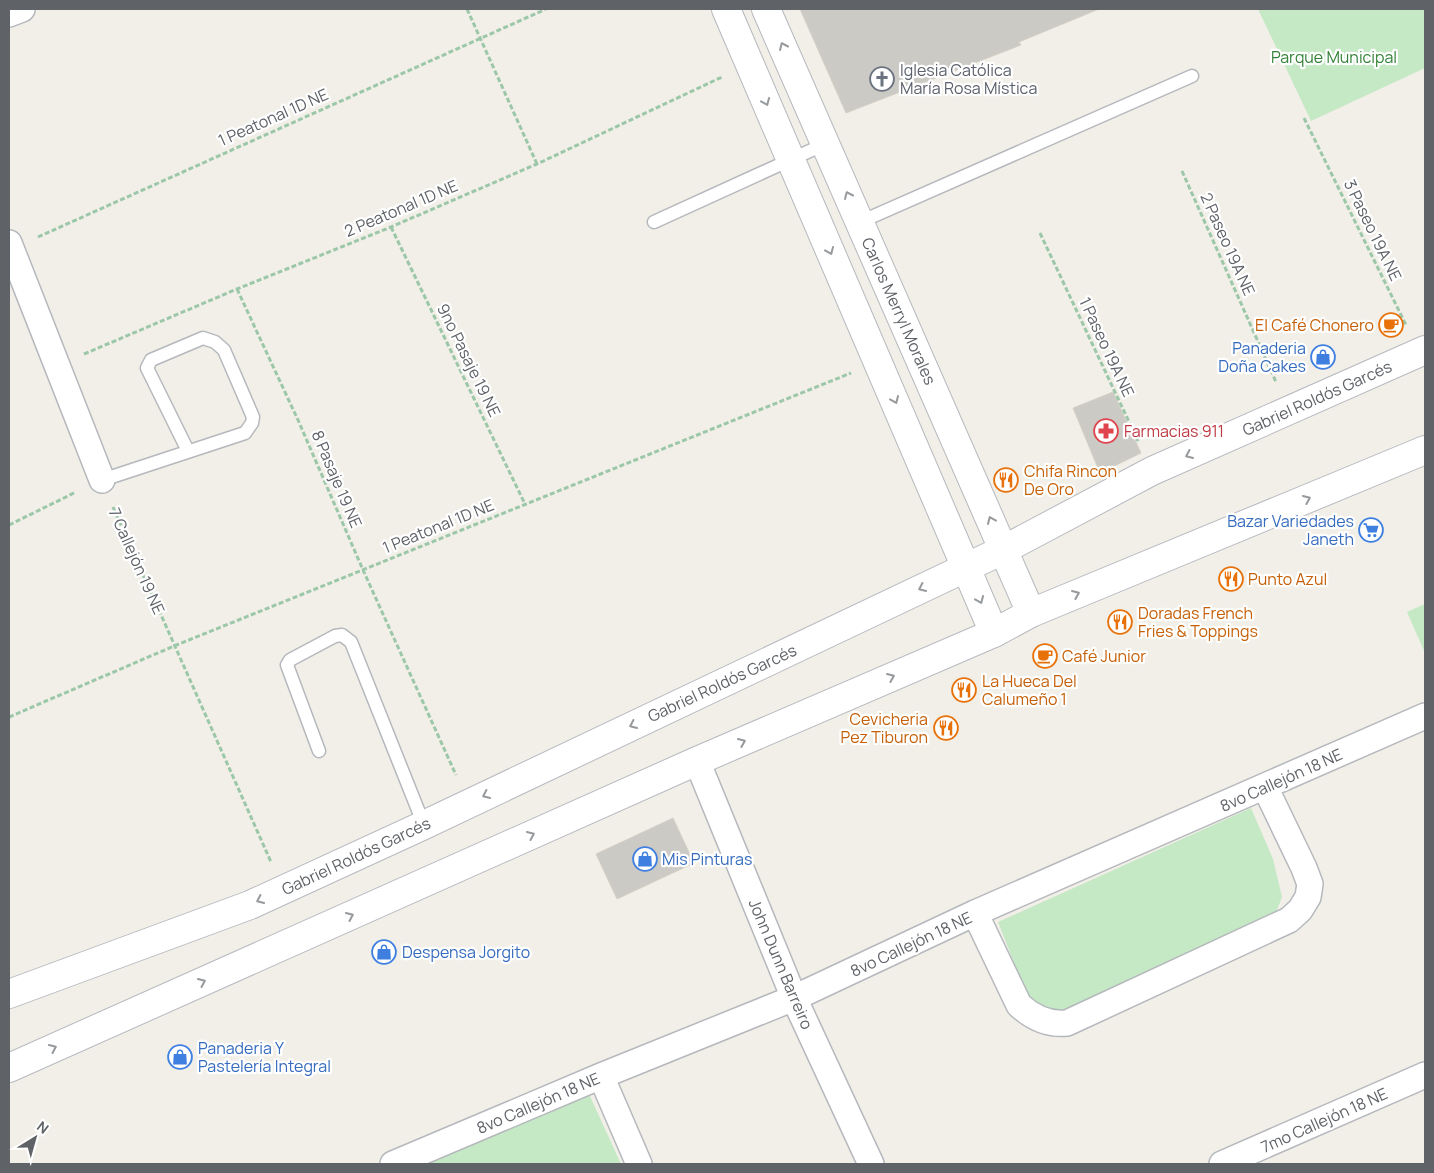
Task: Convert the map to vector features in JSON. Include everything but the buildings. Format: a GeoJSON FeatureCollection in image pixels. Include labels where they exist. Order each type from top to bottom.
{"type":"FeatureCollection","features":[{"type":"Feature","properties":{"kind":"main road"},"geometry":{"type":"LineString","coordinates":[[726,9],[994,633]]}},
{"type":"Feature","properties":{"kind":"main road","name":"Carlos Merryl Morales"},"geometry":{"type":"LineString","coordinates":[[766,9],[1031,613]]}},
{"type":"Feature","properties":{"kind":"main road","name":"Gabriel Roldós Garcés"},"geometry":{"type":"LineString","coordinates":[[9,994],[250,905],[424,825],[1003,550],[1152,471],[1422,351]]}},
{"type":"Feature","properties":{"kind":"main road"},"geometry":{"type":"LineString","coordinates":[[9,1068],[697,761],[994,633],[1031,613],[1425,450]]}},
{"type":"Feature","properties":{"kind":"street"},"geometry":{"type":"LineString","coordinates":[[9,14],[22,9]]}},
{"type":"Feature","properties":{"kind":"street"},"geometry":{"type":"LineString","coordinates":[[10,246],[102,480]]}},
{"type":"Feature","properties":{"kind":"street","name":"8vo Callejón 18 NE"},"geometry":{"type":"LineString","coordinates":[[393,1164],[601,1076],[794,998],[975,913],[1425,716]]}},
{"type":"Feature","properties":{"kind":"street","name":"John Dunn Barreiro"},"geometry":{"type":"LineString","coordinates":[[697,761],[794,998],[871,1164]]}},
{"type":"Feature","properties":{"kind":"street"},"geometry":{"type":"LineString","coordinates":[[975,913],[1019,1005],[1028,1014],[1042,1021],[1056,1024],[1067,1023],[1289,920],[1300,910],[1308,897],[1310,884],[1265,786]]}},
{"type":"Feature","properties":{"kind":"street","name":"7mo Callejón 18 NE"},"geometry":{"type":"LineString","coordinates":[[1222,1164],[1425,1075]]}},
{"type":"Feature","properties":{"kind":"street"},"geometry":{"type":"LineString","coordinates":[[601,1076],[639,1164]]}},
{"type":"Feature","properties":{"kind":"lane"},"geometry":{"type":"LineString","coordinates":[[860,222],[1192,76]]}},
{"type":"Feature","properties":{"kind":"lane"},"geometry":{"type":"LineString","coordinates":[[654,222],[826,144]]}},
{"type":"Feature","properties":{"kind":"lane"},"geometry":{"type":"LineString","coordinates":[[102,480],[244,433],[252,423],[253,417],[224,350],[215,342],[204,338],[151,360],[147,368],[188,451]]}},
{"type":"Feature","properties":{"kind":"lane"},"geometry":{"type":"LineString","coordinates":[[319,750],[287,665],[290,660],[335,636],[342,635],[351,642],[424,825]]}},
{"type":"Feature","properties":{"kind":"path"},"geometry":{"type":"LineString","coordinates":[[467,9],[538,164]]}},
{"type":"Feature","properties":{"kind":"path","name":"1 Peatonal 1D NE"},"geometry":{"type":"LineString","coordinates":[[10,246],[546,9]]}},
{"type":"Feature","properties":{"kind":"path","name":"2 Peatonal 1D NE"},"geometry":{"type":"LineString","coordinates":[[58,365],[538,164],[750,64]]}},
{"type":"Feature","properties":{"kind":"path","name":"3 Paseo 19A NE"},"geometry":{"type":"LineString","coordinates":[[1304,118],[1422,351]]}},
{"type":"Feature","properties":{"kind":"path","name":"2 Paseo 19A NE"},"geometry":{"type":"LineString","coordinates":[[1182,171],[1289,410]]}},
{"type":"Feature","properties":{"kind":"path","name":"9no Pasaje 19 NE"},"geometry":{"type":"LineString","coordinates":[[391,227],[525,504]]}},
{"type":"Feature","properties":{"kind":"path","name":"1 Paseo 19A NE"},"geometry":{"type":"LineString","coordinates":[[1040,233],[1152,471]]}},
{"type":"Feature","properties":{"kind":"path","name":"8 Pasaje 19 NE"},"geometry":{"type":"LineString","coordinates":[[237,289],[298,420],[363,570],[458,780]]}},
{"type":"Feature","properties":{"kind":"path","name":"1 Peatonal 1D NE"},"geometry":{"type":"LineString","coordinates":[[9,717],[174,646],[878,362]]}},
{"type":"Feature","properties":{"kind":"path"},"geometry":{"type":"LineString","coordinates":[[9,525],[102,480]]}},
{"type":"Feature","properties":{"kind":"path","name":"7 Callejón 19 NE"},"geometry":{"type":"LineString","coordinates":[[102,480],[273,867]]}},
{"type":"Feature","properties":{"kind":"green space","name":"Parque Municipal"},"geometry":{"type":"Polygon","coordinates":[[[1258,9],[1425,9],[1425,68],[1311,121],[1258,9]]]}},
{"type":"Feature","properties":{"kind":"green space"},"geometry":{"type":"Polygon","coordinates":[[[1425,604],[1425,653],[1407,612],[1425,604]]]}},
{"type":"Feature","properties":{"kind":"green space"},"geometry":{"type":"Polygon","coordinates":[[[1251,808],[1273,859],[1282,897],[1274,918],[1066,1015],[1043,1011],[1026,993],[998,922],[1251,808]]]}},
{"type":"Feature","properties":{"kind":"green space"},"geometry":{"type":"Polygon","coordinates":[[[589,1094],[621,1164],[427,1164],[589,1094]]]}},
{"type":"Feature","properties":{"kind":"place","name":"Iglesia Católica María Rosa Mística"},"geometry":{"type":"Point","coordinates":[882,79]}},
{"type":"Feature","properties":{"kind":"place","name":"El Café Chonero"},"geometry":{"type":"Point","coordinates":[1391,325]}},
{"type":"Feature","properties":{"kind":"place","name":"Panaderia Doña Cakes"},"geometry":{"type":"Point","coordinates":[1323,357]}},
{"type":"Feature","properties":{"kind":"place","name":"Farmacias 911"},"geometry":{"type":"Point","coordinates":[1106,431]}},
{"type":"Feature","properties":{"kind":"place","name":"Chifa Rincon De Oro"},"geometry":{"type":"Point","coordinates":[1006,480]}},
{"type":"Feature","properties":{"kind":"place","name":"Bazar Variedades Janeth"},"geometry":{"type":"Point","coordinates":[1371,530]}},
{"type":"Feature","properties":{"kind":"place","name":"Punto Azul"},"geometry":{"type":"Point","coordinates":[1231,579]}},
{"type":"Feature","properties":{"kind":"place","name":"Doradas French Fries & Toppings"},"geometry":{"type":"Point","coordinates":[1120,622]}},
{"type":"Feature","properties":{"kind":"place","name":"Café Junior"},"geometry":{"type":"Point","coordinates":[1045,656]}},
{"type":"Feature","properties":{"kind":"place","name":"La Hueca Del Calumeño 1"},"geometry":{"type":"Point","coordinates":[964,690]}},
{"type":"Feature","properties":{"kind":"place","name":"Cevicheria Pez Tiburon"},"geometry":{"type":"Point","coordinates":[946,728]}},
{"type":"Feature","properties":{"kind":"place","name":"Mis Pinturas"},"geometry":{"type":"Point","coordinates":[645,859]}},
{"type":"Feature","properties":{"kind":"place","name":"Despensa Jorgito"},"geometry":{"type":"Point","coordinates":[384,952]}},
{"type":"Feature","properties":{"kind":"place","name":"Panaderia Y Pastelería Integral"},"geometry":{"type":"Point","coordinates":[180,1057]}}]}
